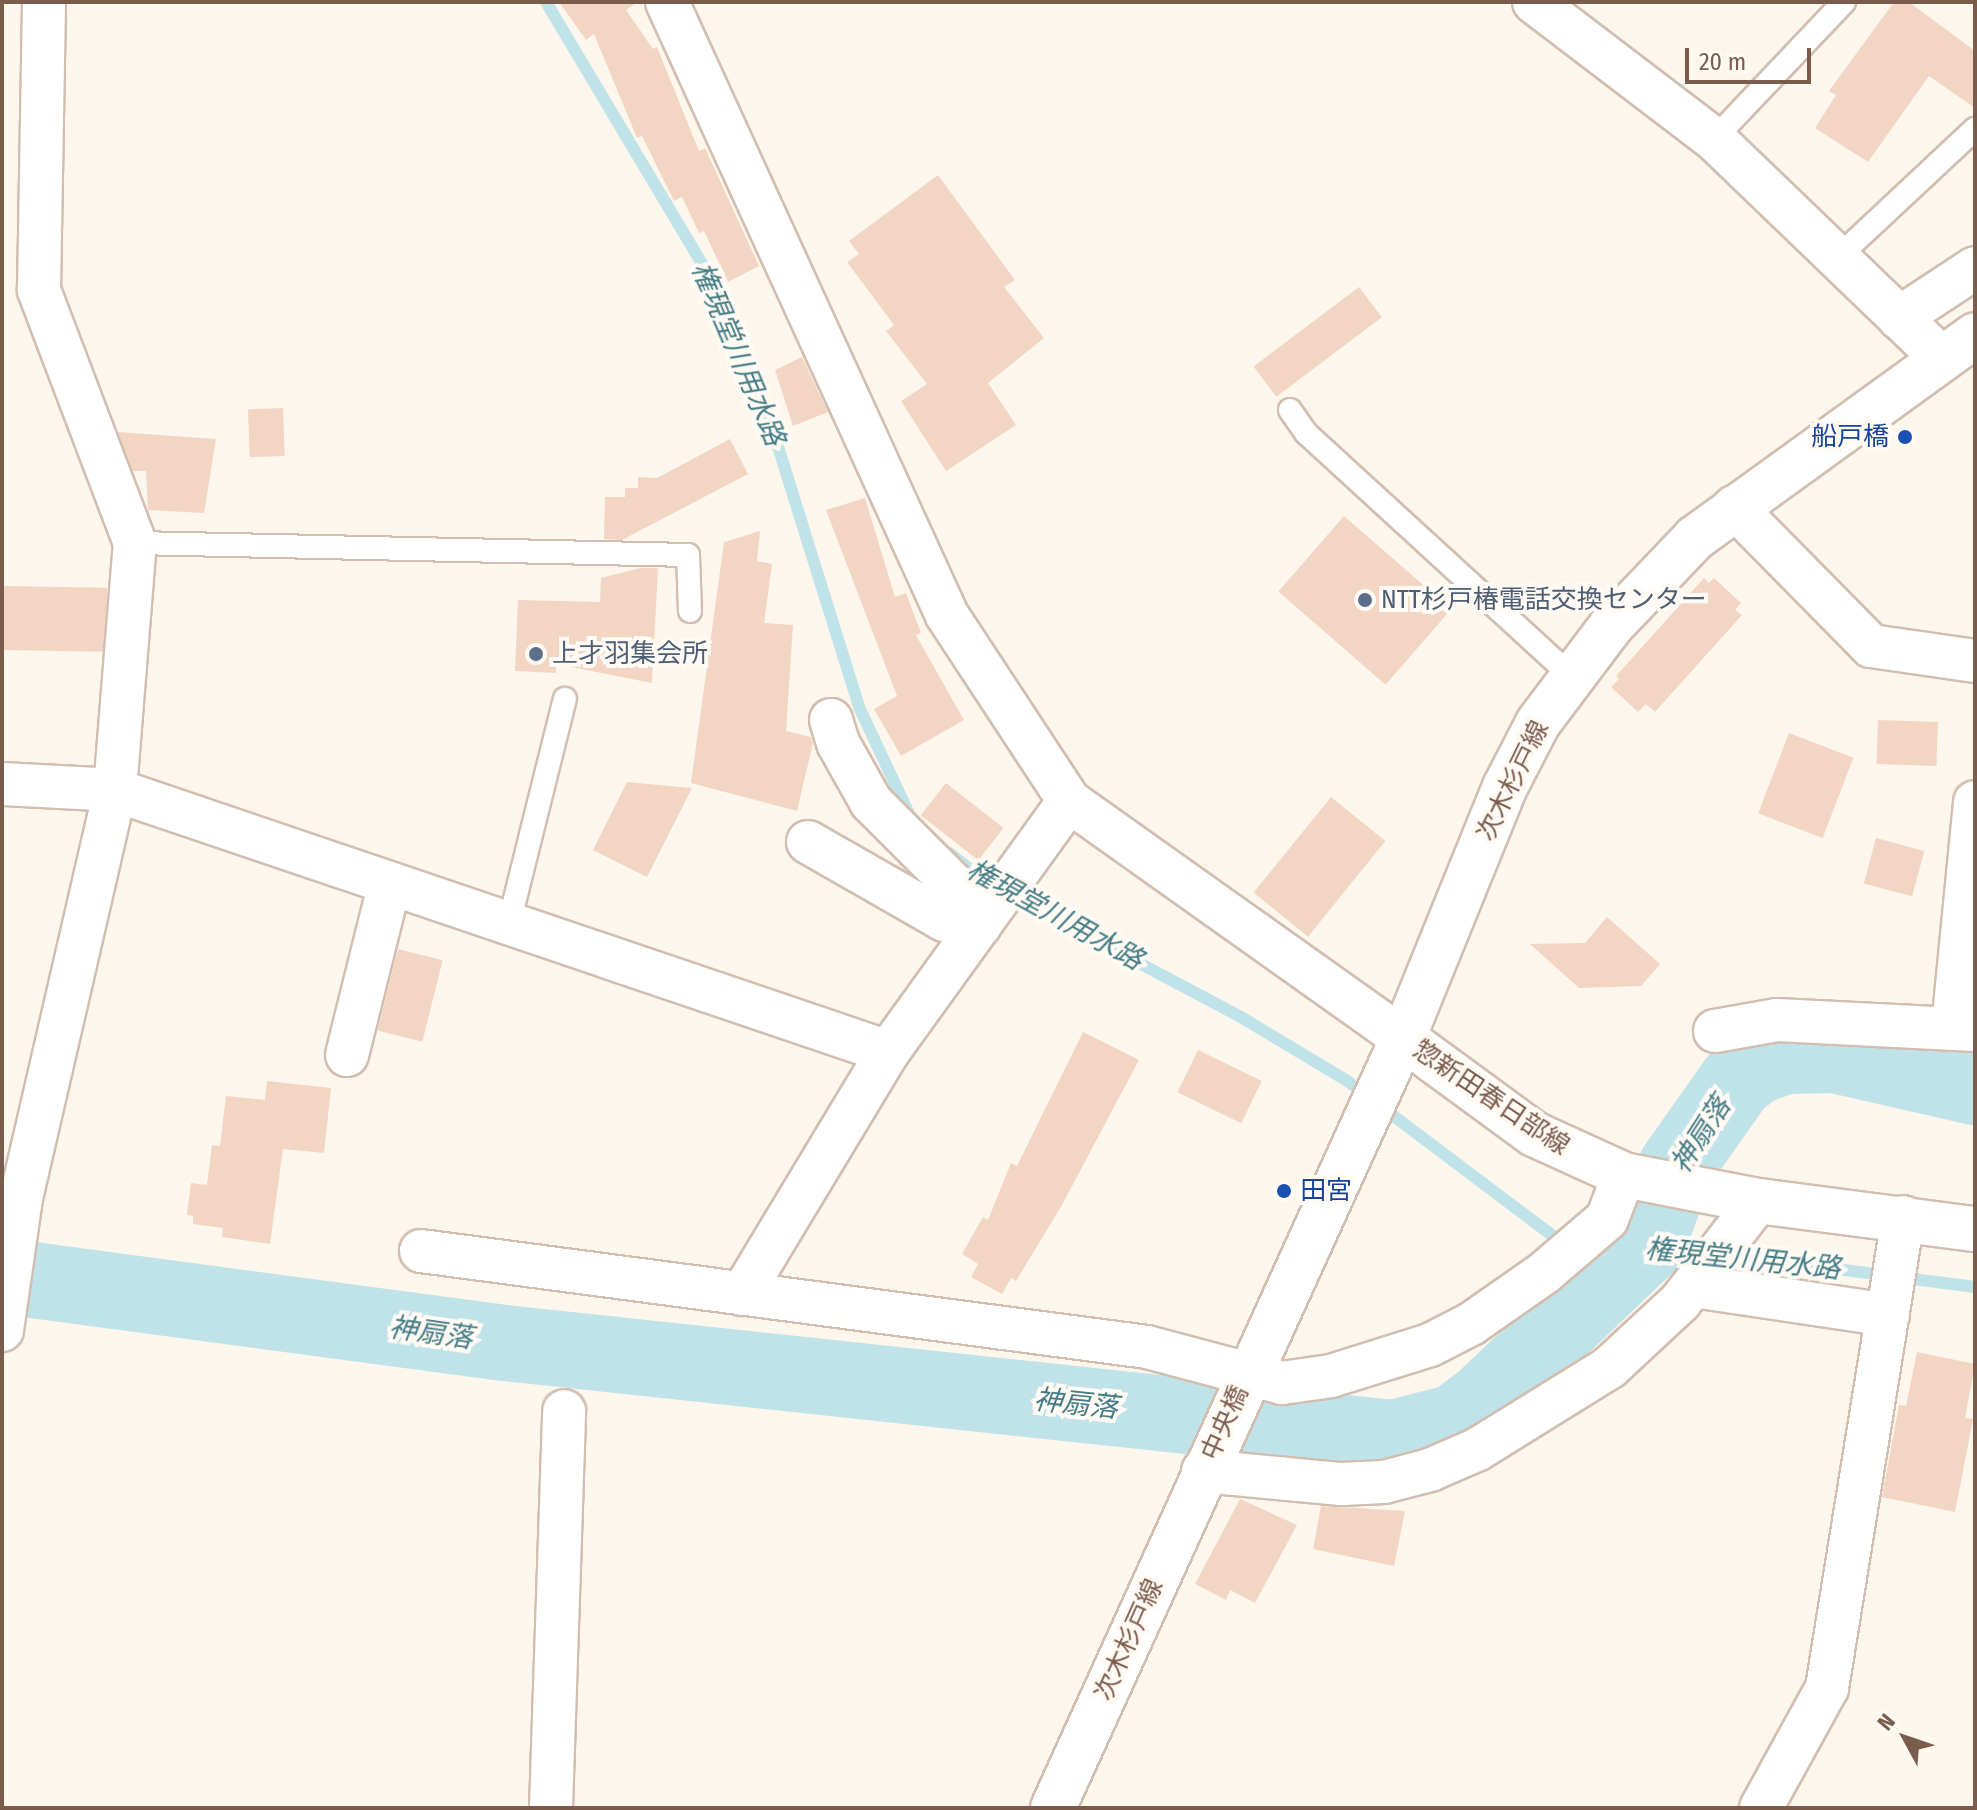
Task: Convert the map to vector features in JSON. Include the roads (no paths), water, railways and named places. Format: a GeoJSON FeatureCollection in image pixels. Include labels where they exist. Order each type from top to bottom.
{"type":"FeatureCollection","features":[{"type":"Feature","properties":{"kind":"main road","name":"次木杉戸線"},"geometry":{"type":"LineString","coordinates":[[1246,1375],[1403,1038],[1520,754],[1571,676],[1657,574],[1734,507],[1959,347]]}},
{"type":"Feature","properties":{"kind":"main road","name":"惣新田春日部線"},"geometry":{"type":"LineString","coordinates":[[1403,1038],[1534,1134],[1624,1175],[1758,1201]]}},
{"type":"Feature","properties":{"kind":"main road"},"geometry":{"type":"LineString","coordinates":[[1758,1201],[1903,1217],[1975,1229]]}},
{"type":"Feature","properties":{"kind":"main road","name":"中央橋"},"geometry":{"type":"LineString","coordinates":[[1203,1471],[1246,1375]]}},
{"type":"Feature","properties":{"kind":"main road","name":"次木杉戸線"},"geometry":{"type":"LineString","coordinates":[[1053,1808],[1203,1471]]}},
{"type":"Feature","properties":{"kind":"street"},"geometry":{"type":"LineString","coordinates":[[2,1330],[21,1198],[115,790],[135,543],[39,290],[44,2]]}},
{"type":"Feature","properties":{"kind":"street"},"geometry":{"type":"LineString","coordinates":[[667,2],[947,615],[1069,801],[1403,1038]]}},
{"type":"Feature","properties":{"kind":"street"},"geometry":{"type":"LineString","coordinates":[[1534,2],[1714,139],[1899,318],[1959,347]]}},
{"type":"Feature","properties":{"kind":"street"},"geometry":{"type":"LineString","coordinates":[[1899,318],[1975,268]]}},
{"type":"Feature","properties":{"kind":"street"},"geometry":{"type":"LineString","coordinates":[[1734,507],[1871,646],[1975,661]]}},
{"type":"Feature","properties":{"kind":"street"},"geometry":{"type":"LineString","coordinates":[[831,720],[838,743],[871,802],[962,893],[980,925]]}},
{"type":"Feature","properties":{"kind":"street"},"geometry":{"type":"LineString","coordinates":[[2,784],[115,790],[888,1052]]}},
{"type":"Feature","properties":{"kind":"street"},"geometry":{"type":"LineString","coordinates":[[742,1294],[888,1052],[1069,801]]}},
{"type":"Feature","properties":{"kind":"street"},"geometry":{"type":"LineString","coordinates":[[1715,1031],[1777,1020],[1964,1028],[1975,802]]}},
{"type":"Feature","properties":{"kind":"street"},"geometry":{"type":"LineString","coordinates":[[808,842],[944,920],[980,925]]}},
{"type":"Feature","properties":{"kind":"street"},"geometry":{"type":"LineString","coordinates":[[347,1055],[390,883]]}},
{"type":"Feature","properties":{"kind":"street"},"geometry":{"type":"LineString","coordinates":[[421,1251],[1147,1347],[1282,1383],[1331,1376],[1430,1345],[1471,1324],[1544,1273],[1607,1219],[1624,1175]]}},
{"type":"Feature","properties":{"kind":"street"},"geometry":{"type":"LineString","coordinates":[[1203,1471],[1341,1484],[1384,1482],[1430,1470],[1532,1420],[1610,1367],[1694,1286],[1758,1201]]}},
{"type":"Feature","properties":{"kind":"street"},"geometry":{"type":"LineString","coordinates":[[1761,1808],[1827,1688],[1903,1217]]}},
{"type":"Feature","properties":{"kind":"street"},"geometry":{"type":"LineString","coordinates":[[1694,1286],[1888,1315]]}},
{"type":"Feature","properties":{"kind":"street"},"geometry":{"type":"LineString","coordinates":[[551,1808],[564,1411]]}},
{"type":"Feature","properties":{"kind":"lane"},"geometry":{"type":"LineString","coordinates":[[1714,139],[1844,2]]}},
{"type":"Feature","properties":{"kind":"lane"},"geometry":{"type":"LineString","coordinates":[[1837,258],[1975,129]]}},
{"type":"Feature","properties":{"kind":"lane"},"geometry":{"type":"LineString","coordinates":[[1290,410],[1306,433],[1571,676]]}},
{"type":"Feature","properties":{"kind":"lane"},"geometry":{"type":"LineString","coordinates":[[135,543],[688,555],[690,611]]}},
{"type":"Feature","properties":{"kind":"lane"},"geometry":{"type":"LineString","coordinates":[[509,923],[565,699]]}},
{"type":"Feature","properties":{"kind":"waterway","name":"権現堂川用水路"},"geometry":{"type":"LineString","coordinates":[[546,2],[712,281],[766,408],[859,707],[912,820]]}},
{"type":"Feature","properties":{"kind":"waterway","name":"権現堂川用水路"},"geometry":{"type":"LineString","coordinates":[[949,853],[985,881],[1241,1017],[1346,1080],[1566,1246]]}},
{"type":"Feature","properties":{"kind":"waterway","name":"神扇落"},"geometry":{"type":"LineString","coordinates":[[2,1276],[505,1343],[1393,1438],[1455,1422],[1484,1400],[1647,1245],[1676,1167],[1736,1082],[1755,1067],[1786,1056],[1834,1055],[1975,1087]]}},
{"type":"Feature","properties":{"kind":"waterway","name":"権現堂川用水路"},"geometry":{"type":"LineString","coordinates":[[1590,1252],[1647,1245],[1706,1252]]}},
{"type":"Feature","properties":{"kind":"waterway","name":"権現堂川用水路"},"geometry":{"type":"LineString","coordinates":[[1729,1255],[1975,1287]]}},
{"type":"Feature","properties":{"kind":"place","name":"船戸橋"},"geometry":{"type":"Point","coordinates":[1905,437]}},
{"type":"Feature","properties":{"kind":"place","name":"NTT杉戸椿電話交換センター"},"geometry":{"type":"Point","coordinates":[1365,600]}},
{"type":"Feature","properties":{"kind":"place","name":"上才羽集会所"},"geometry":{"type":"Point","coordinates":[536,654]}},
{"type":"Feature","properties":{"kind":"place","name":"田宮"},"geometry":{"type":"Point","coordinates":[1284,1191]}}]}
